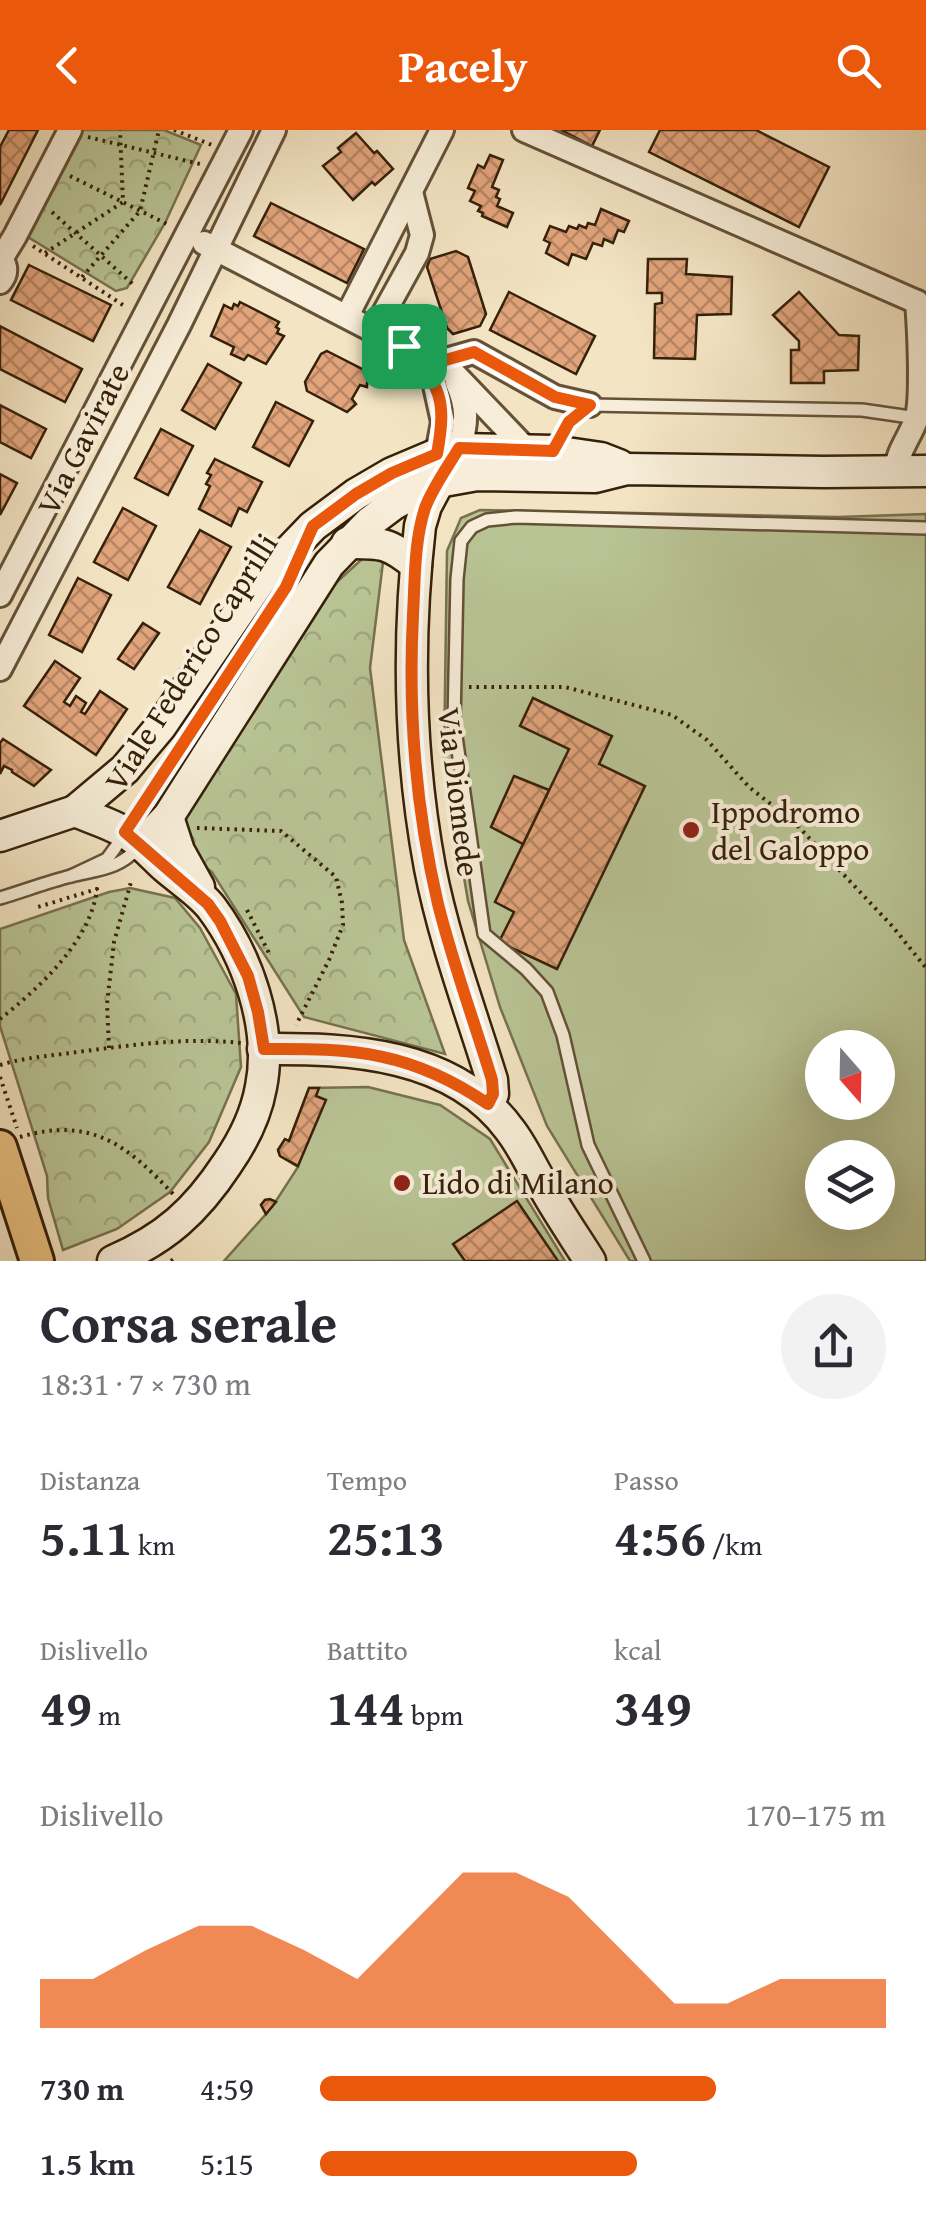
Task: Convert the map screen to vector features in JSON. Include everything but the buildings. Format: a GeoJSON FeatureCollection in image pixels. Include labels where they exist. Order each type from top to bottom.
{"type":"FeatureCollection","features":[{"type":"Feature","properties":{"kind":"main road"},"geometry":{"type":"LineString","coordinates":[[0,1147],[37,1261]]}},
{"type":"Feature","properties":{"kind":"street","name":"Via Gavirate"},"geometry":{"type":"LineString","coordinates":[[0,594],[164,280],[178,230],[212,165],[241,130]]}},
{"type":"Feature","properties":{"kind":"street","name":"Via Gavirate"},"geometry":{"type":"LineString","coordinates":[[0,669],[274,130]]}},
{"type":"Feature","properties":{"kind":"street"},"geometry":{"type":"LineString","coordinates":[[346,316],[442,130]]}},
{"type":"Feature","properties":{"kind":"street"},"geometry":{"type":"LineString","coordinates":[[524,130],[921,302],[922,418],[902,446],[911,471]]}},
{"type":"Feature","properties":{"kind":"street"},"geometry":{"type":"LineString","coordinates":[[0,282],[6,266],[0,258],[69,131]]}},
{"type":"Feature","properties":{"kind":"street"},"geometry":{"type":"LineString","coordinates":[[212,165],[236,180],[248,182]]}},
{"type":"Feature","properties":{"kind":"street"},"geometry":{"type":"LineString","coordinates":[[374,331],[422,235],[410,192]]}},
{"type":"Feature","properties":{"kind":"street"},"geometry":{"type":"LineString","coordinates":[[178,230],[404,346],[425,351],[540,450]]}},
{"type":"Feature","properties":{"kind":"street"},"geometry":{"type":"LineString","coordinates":[[164,280],[195,291]]}},
{"type":"Feature","properties":{"kind":"street"},"geometry":{"type":"LineString","coordinates":[[404,346],[434,380],[443,422],[445,462]]}},
{"type":"Feature","properties":{"kind":"street"},"geometry":{"type":"LineString","coordinates":[[448,368],[474,352],[555,397],[590,405]]}},
{"type":"Feature","properties":{"kind":"street"},"geometry":{"type":"LineString","coordinates":[[445,462],[467,426],[461,392],[448,368]]}},
{"type":"Feature","properties":{"kind":"street","name":"Viale Federico Caprilli"},"geometry":{"type":"LineString","coordinates":[[75,811],[124,769],[149,741],[260,581],[313,526],[368,487],[392,473],[540,450],[601,458],[627,469]]}},
{"type":"Feature","properties":{"kind":"street","name":"Viale Federico Caprilli"},"geometry":{"type":"LineString","coordinates":[[445,462],[477,475],[595,476],[627,469],[911,471]]}},
{"type":"Feature","properties":{"kind":"street","name":"Viale Federico Caprilli"},"geometry":{"type":"LineString","coordinates":[[133,838],[182,822],[309,592],[329,564],[347,543],[445,462]]}},
{"type":"Feature","properties":{"kind":"street","name":"Via Diomede"},"geometry":{"type":"LineString","coordinates":[[445,462],[423,516],[416,565],[412,724],[430,868],[492,1080],[493,1094],[488,1104]]}},
{"type":"Feature","properties":{"kind":"street"},"geometry":{"type":"LineString","coordinates":[[347,543],[393,546],[416,565]]}},
{"type":"Feature","properties":{"kind":"street"},"geometry":{"type":"LineString","coordinates":[[0,836],[75,811],[133,838],[208,904]]}},
{"type":"Feature","properties":{"kind":"street"},"geometry":{"type":"LineString","coordinates":[[113,1261],[157,1239],[190,1212],[232,1158],[250,1124],[262,1086],[258,1012],[248,976],[179,851],[182,822]]}},
{"type":"Feature","properties":{"kind":"street"},"geometry":{"type":"LineString","coordinates":[[257,1047],[385,1056],[423,1067],[458,1084],[488,1104],[509,1128],[590,1261]]}},
{"type":"Feature","properties":{"kind":"lane"},"geometry":{"type":"LineString","coordinates":[[540,450],[590,405],[862,410],[922,418]]}},
{"type":"Feature","properties":{"kind":"lane"},"geometry":{"type":"LineString","coordinates":[[644,1261],[588,1145],[563,1035],[547,992],[526,968],[484,934],[454,722],[461,541],[472,527],[487,520],[516,517],[926,528]]}},
{"type":"Feature","properties":{"kind":"lane","name":"Viale Federico Caprilli"},"geometry":{"type":"LineString","coordinates":[[133,838],[286,587],[313,526]]}},
{"type":"Feature","properties":{"kind":"lane"},"geometry":{"type":"LineString","coordinates":[[70,876],[107,859],[133,838]]}},
{"type":"Feature","properties":{"kind":"lane"},"geometry":{"type":"LineString","coordinates":[[0,898],[112,867],[127,859],[133,838]]}},
{"type":"Feature","properties":{"kind":"path"},"geometry":{"type":"LineString","coordinates":[[120,130],[123,202]]}},
{"type":"Feature","properties":{"kind":"path"},"geometry":{"type":"LineString","coordinates":[[82,276],[140,211],[158,130]]}},
{"type":"Feature","properties":{"kind":"path"},"geometry":{"type":"LineString","coordinates":[[174,130],[212,145]]}},
{"type":"Feature","properties":{"kind":"path"},"geometry":{"type":"LineString","coordinates":[[69,131],[212,165]]}},
{"type":"Feature","properties":{"kind":"path"},"geometry":{"type":"LineString","coordinates":[[51,167],[178,230]]}},
{"type":"Feature","properties":{"kind":"path"},"geometry":{"type":"LineString","coordinates":[[35,197],[136,287]]}},
{"type":"Feature","properties":{"kind":"path"},"geometry":{"type":"LineString","coordinates":[[44,253],[123,202]]}},
{"type":"Feature","properties":{"kind":"path"},"geometry":{"type":"LineString","coordinates":[[26,242],[133,313]]}},
{"type":"Feature","properties":{"kind":"path"},"geometry":{"type":"LineString","coordinates":[[455,688],[565,687],[672,714],[707,740],[748,787],[796,824],[926,968]]}},
{"type":"Feature","properties":{"kind":"path"},"geometry":{"type":"LineString","coordinates":[[182,822],[282,832],[336,878],[343,924],[296,1026]]}},
{"type":"Feature","properties":{"kind":"path"},"geometry":{"type":"LineString","coordinates":[[108,1048],[107,1004],[114,942],[131,882]]}},
{"type":"Feature","properties":{"kind":"path"},"geometry":{"type":"LineString","coordinates":[[0,1019],[46,979],[68,951],[88,921],[97,890],[38,907]]}},
{"type":"Feature","properties":{"kind":"path"},"geometry":{"type":"LineString","coordinates":[[247,910],[269,953]]}},
{"type":"Feature","properties":{"kind":"path"},"geometry":{"type":"LineString","coordinates":[[0,1065],[32,1056],[146,1042],[206,1040],[257,1047]]}},
{"type":"Feature","properties":{"kind":"path"},"geometry":{"type":"LineString","coordinates":[[0,1076],[20,1137],[74,1130],[104,1138],[145,1164],[190,1212]]}},
{"type":"Feature","properties":{"kind":"green space"},"geometry":{"type":"Polygon","coordinates":[[[77,130],[164,130],[201,145],[165,223],[127,288],[116,291],[23,234],[77,130]]]}},
{"type":"Feature","properties":{"kind":"green space","name":"Ippodromo del Galoppo"},"geometry":{"type":"Polygon","coordinates":[[[480,510],[838,517],[926,514],[926,1261],[630,1261],[547,1126],[500,1007],[468,901],[444,759],[447,551],[461,518],[480,510]]]}},
{"type":"Feature","properties":{"kind":"green space"},"geometry":{"type":"Polygon","coordinates":[[[385,546],[370,668],[404,940],[445,1054],[304,1017],[212,872],[163,834],[203,788],[326,592],[373,549],[385,546]]]}},
{"type":"Feature","properties":{"kind":"green space"},"geometry":{"type":"Polygon","coordinates":[[[130,888],[175,898],[200,928],[236,994],[241,1067],[209,1142],[170,1192],[117,1229],[63,1250],[48,1198],[47,1176],[0,1026],[0,929],[130,888]]]}},
{"type":"Feature","properties":{"kind":"green space","name":"Lido di Milano"},"geometry":{"type":"Polygon","coordinates":[[[368,1087],[440,1105],[490,1139],[565,1261],[224,1261],[266,1214],[261,1205],[265,1200],[276,1201],[298,1167],[280,1156],[278,1150],[285,1139],[289,1141],[309,1088],[368,1087]]]}},
{"type":"Feature","properties":{"kind":"place","name":"Ippodromo del Galoppo"},"geometry":{"type":"Point","coordinates":[691,830]}},
{"type":"Feature","properties":{"kind":"place","name":"Lido di Milano"},"geometry":{"type":"Point","coordinates":[402,1183]}},
{"type":"Feature","properties":{"kind":"route"},"geometry":{"type":"LineString","coordinates":[[404,346],[425,351],[442,361],[474,352],[555,397],[590,405],[569,422],[553,451],[459,448],[426,506],[420,526],[411,650],[412,724],[420,798],[439,906],[492,1080],[493,1094],[488,1104],[423,1067],[385,1056],[264,1049],[248,976],[220,921],[208,904],[125,832],[286,587],[313,526],[392,473],[437,454],[443,422],[434,380],[404,346]]}}]}
